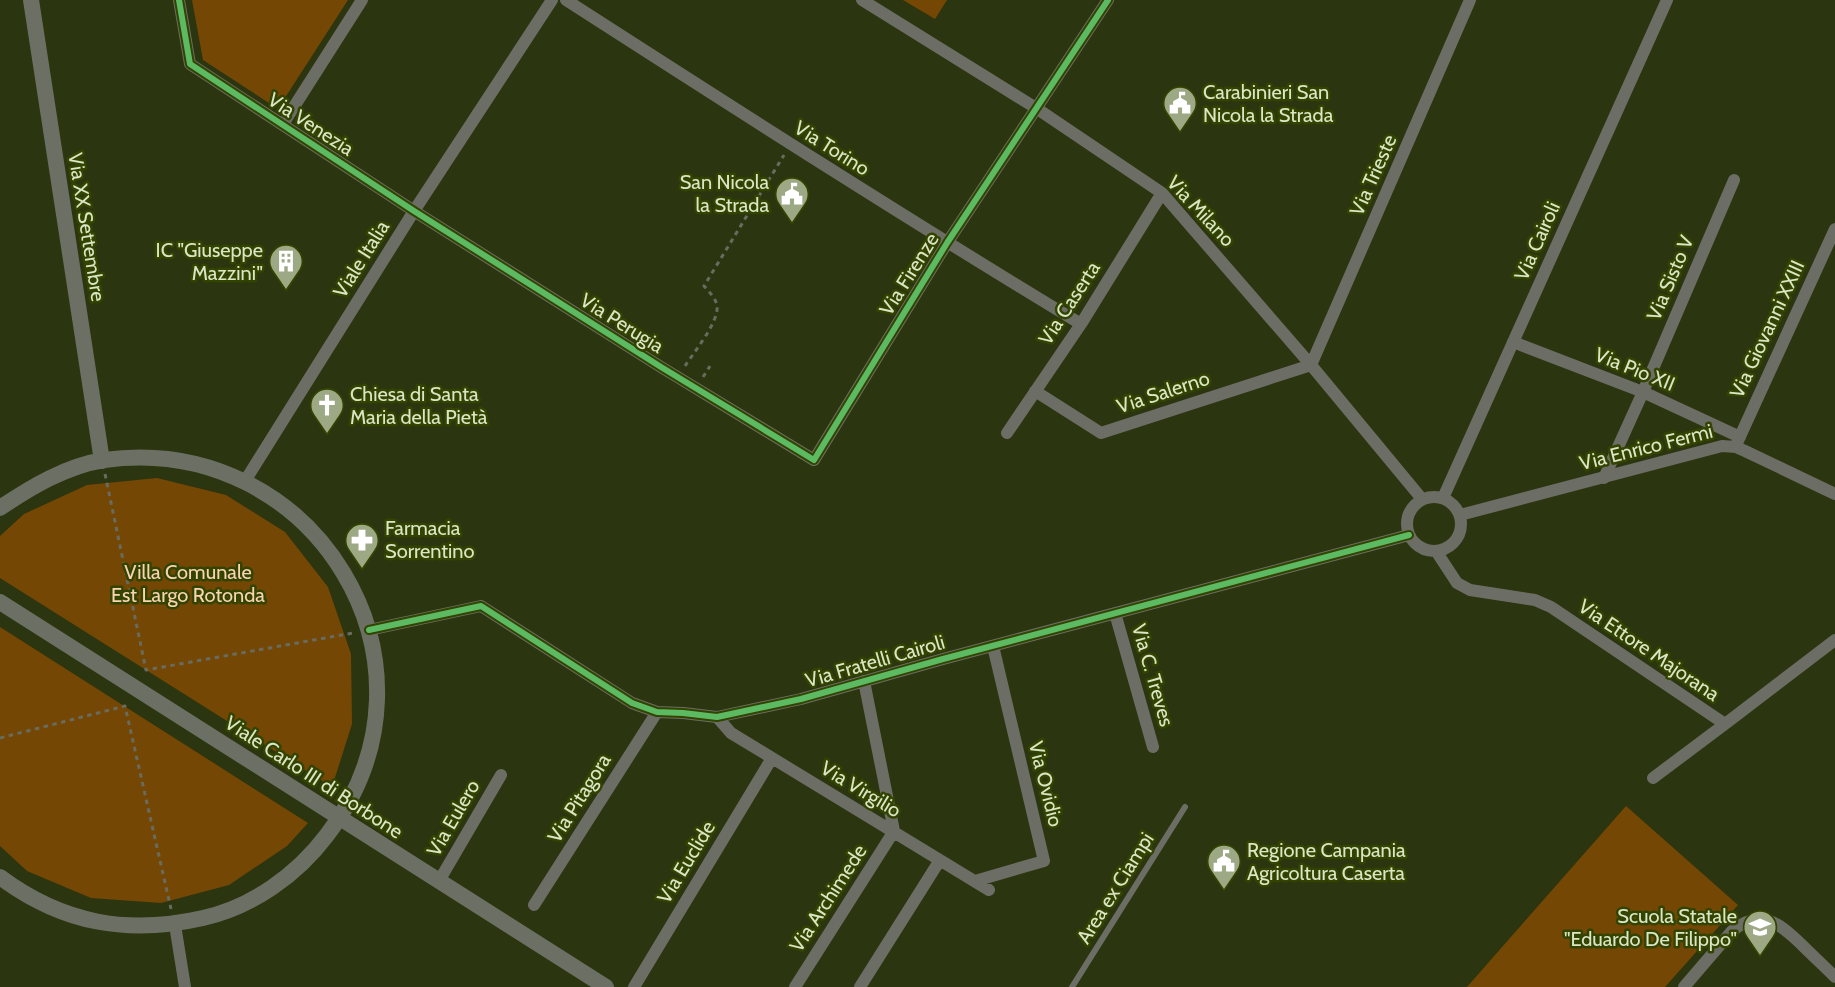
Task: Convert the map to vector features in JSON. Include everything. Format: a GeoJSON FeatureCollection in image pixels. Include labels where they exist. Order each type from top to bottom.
{"type":"FeatureCollection","features":[{"type":"Feature","properties":{"kind":"street","name":"Via XX Settembre"},"geometry":{"type":"LineString","coordinates":[[31,0],[102,461]]}},
{"type":"Feature","properties":{"kind":"street","name":"Via Venezia"},"geometry":{"type":"LineString","coordinates":[[179,0],[190,64],[414,211]]}},
{"type":"Feature","properties":{"kind":"street"},"geometry":{"type":"LineString","coordinates":[[282,124],[362,0]]}},
{"type":"Feature","properties":{"kind":"street","name":"Viale Italia"},"geometry":{"type":"LineString","coordinates":[[245,481],[414,211],[552,0]]}},
{"type":"Feature","properties":{"kind":"street","name":"Via Torino"},"geometry":{"type":"LineString","coordinates":[[566,0],[791,145],[1081,324]]}},
{"type":"Feature","properties":{"kind":"street","name":"Via Milano"},"geometry":{"type":"LineString","coordinates":[[862,0],[1036,108],[1162,193],[1311,365],[1422,499]]}},
{"type":"Feature","properties":{"kind":"street","name":"Via Firenze"},"geometry":{"type":"LineString","coordinates":[[814,460],[947,243],[1108,0]]}},
{"type":"Feature","properties":{"kind":"street","name":"Via Trieste"},"geometry":{"type":"LineString","coordinates":[[1311,365],[1470,0]]}},
{"type":"Feature","properties":{"kind":"street","name":"Via Cairoli"},"geometry":{"type":"LineString","coordinates":[[1443,498],[1667,0]]}},
{"type":"Feature","properties":{"kind":"street","name":"Via Sisto V"},"geometry":{"type":"LineString","coordinates":[[1604,477],[1734,180]]}},
{"type":"Feature","properties":{"kind":"street","name":"Via Caserta"},"geometry":{"type":"LineString","coordinates":[[1007,433],[1081,324],[1162,193]]}},
{"type":"Feature","properties":{"kind":"street","name":"Via Perugia"},"geometry":{"type":"LineString","coordinates":[[414,211],[814,460]]}},
{"type":"Feature","properties":{"kind":"street","name":"Via Giovanni XXIII"},"geometry":{"type":"LineString","coordinates":[[1738,442],[1835,229]]}},
{"type":"Feature","properties":{"kind":"street","name":"Via Pio XII"},"geometry":{"type":"LineString","coordinates":[[1513,342],[1643,392],[1738,442]]}},
{"type":"Feature","properties":{"kind":"street","name":"Via Salerno"},"geometry":{"type":"LineString","coordinates":[[1035,391],[1101,433],[1311,365]]}},
{"type":"Feature","properties":{"kind":"street","name":"Via Enrico Fermi"},"geometry":{"type":"LineString","coordinates":[[1460,515],[1738,442],[1835,494]]}},
{"type":"Feature","properties":{"kind":"street"},"geometry":{"type":"LineString","coordinates":[[0,508],[29,488],[68,471],[102,461],[156,459],[202,465],[245,481],[279,501],[310,527],[335,558],[355,592],[369,630],[377,695],[375,728],[367,759],[340,819],[315,851],[285,878],[251,900],[214,916],[175,925],[131,926],[77,918],[46,906],[0,878]]}},
{"type":"Feature","properties":{"kind":"street"},"geometry":{"type":"LineString","coordinates":[[1443,498],[1453,505],[1460,515],[1461,525],[1458,535],[1453,543],[1436,551],[1420,547],[1409,535],[1406,525],[1408,514],[1422,499],[1443,498]]}},
{"type":"Feature","properties":{"kind":"street","name":"Via Fratelli Cairoli"},"geometry":{"type":"LineString","coordinates":[[369,630],[481,606],[632,703],[657,712],[717,717],[801,699],[1409,535]]}},
{"type":"Feature","properties":{"kind":"street","name":"Via Ettore Majorana"},"geometry":{"type":"LineString","coordinates":[[1436,551],[1457,583],[1470,590],[1535,600],[1551,607],[1725,724]]}},
{"type":"Feature","properties":{"kind":"street","name":"Viale Carlo III di Borbone"},"geometry":{"type":"LineString","coordinates":[[0,602],[606,987]]}},
{"type":"Feature","properties":{"kind":"street","name":"Via C. Treves"},"geometry":{"type":"LineString","coordinates":[[1115,613],[1153,747]]}},
{"type":"Feature","properties":{"kind":"street","name":"Via Ettore Majorana"},"geometry":{"type":"LineString","coordinates":[[1653,778],[1835,640]]}},
{"type":"Feature","properties":{"kind":"street","name":"Via Ovidio"},"geometry":{"type":"LineString","coordinates":[[975,881],[1044,861],[993,646]]}},
{"type":"Feature","properties":{"kind":"street"},"geometry":{"type":"LineString","coordinates":[[864,681],[894,831]]}},
{"type":"Feature","properties":{"kind":"street","name":"Via Pitagora"},"geometry":{"type":"LineString","coordinates":[[534,904],[657,712]]}},
{"type":"Feature","properties":{"kind":"street","name":"Via Virgilio"},"geometry":{"type":"LineString","coordinates":[[717,717],[730,733],[989,890]]}},
{"type":"Feature","properties":{"kind":"street","name":"Via Euclide"},"geometry":{"type":"LineString","coordinates":[[634,987],[772,758]]}},
{"type":"Feature","properties":{"kind":"street","name":"Via Eulero"},"geometry":{"type":"LineString","coordinates":[[439,881],[501,775]]}},
{"type":"Feature","properties":{"kind":"street","name":"Via Archimede"},"geometry":{"type":"LineString","coordinates":[[795,987],[894,831]]}},
{"type":"Feature","properties":{"kind":"street"},"geometry":{"type":"LineString","coordinates":[[860,987],[940,860]]}},
{"type":"Feature","properties":{"kind":"street"},"geometry":{"type":"LineString","coordinates":[[1684,987],[1732,931],[1753,919],[1776,922],[1835,976]]}},
{"type":"Feature","properties":{"kind":"street"},"geometry":{"type":"LineString","coordinates":[[175,925],[185,987]]}},
{"type":"Feature","properties":{"kind":"lane","name":"Area ex Ciampi"},"geometry":{"type":"LineString","coordinates":[[1072,987],[1185,807]]}},
{"type":"Feature","properties":{"kind":"path"},"geometry":{"type":"LineString","coordinates":[[678,377],[714,320],[717,307],[713,296],[704,286],[791,145]]}},
{"type":"Feature","properties":{"kind":"path"},"geometry":{"type":"LineString","coordinates":[[102,461],[146,670],[369,630]]}},
{"type":"Feature","properties":{"kind":"path"},"geometry":{"type":"LineString","coordinates":[[0,738],[126,706],[175,925]]}},
{"type":"Feature","properties":{"kind":"green space"},"geometry":{"type":"Polygon","coordinates":[[[192,0],[348,0],[281,104],[272,105],[203,60],[192,0]]]}},
{"type":"Feature","properties":{"kind":"green space"},"geometry":{"type":"Polygon","coordinates":[[[903,0],[947,0],[935,19],[903,0]]]}},
{"type":"Feature","properties":{"kind":"green space","name":"Villa Comunale Est Largo Rotonda"},"geometry":{"type":"Polygon","coordinates":[[[157,478],[226,495],[285,532],[328,587],[351,654],[352,724],[332,787],[0,578],[0,536],[24,514],[87,485],[157,478]]]}},
{"type":"Feature","properties":{"kind":"green space"},"geometry":{"type":"Polygon","coordinates":[[[0,627],[308,823],[287,846],[229,885],[161,903],[91,898],[27,871],[0,846],[0,627]]]}},
{"type":"Feature","properties":{"kind":"green space"},"geometry":{"type":"Polygon","coordinates":[[[1626,806],[1738,905],[1665,987],[1467,987],[1626,806]]]}},
{"type":"Feature","properties":{"kind":"cycle path"},"geometry":{"type":"LineString","coordinates":[[179,0],[190,64],[414,211],[661,367],[814,460],[947,243],[1108,0]]}},
{"type":"Feature","properties":{"kind":"cycle path"},"geometry":{"type":"LineString","coordinates":[[369,630],[481,606],[632,703],[657,712],[717,717],[801,699],[1409,535]]}},
{"type":"Feature","properties":{"kind":"place","name":"Carabinieri San Nicola la Strada"},"geometry":{"type":"Point","coordinates":[1180,132]}},
{"type":"Feature","properties":{"kind":"place","name":"San Nicola la Strada"},"geometry":{"type":"Point","coordinates":[792,223]}},
{"type":"Feature","properties":{"kind":"place","name":"IC \"Giuseppe Mazzini\""},"geometry":{"type":"Point","coordinates":[286,290]}},
{"type":"Feature","properties":{"kind":"place","name":"Chiesa di Santa Maria della Pietà"},"geometry":{"type":"Point","coordinates":[327,434]}},
{"type":"Feature","properties":{"kind":"place","name":"Farmacia Sorrentino"},"geometry":{"type":"Point","coordinates":[362,569]}},
{"type":"Feature","properties":{"kind":"place","name":"Regione Campania Agricoltura Caserta"},"geometry":{"type":"Point","coordinates":[1224,890]}},
{"type":"Feature","properties":{"kind":"place","name":"Scuola Statale \"Eduardo De Filippo\""},"geometry":{"type":"Point","coordinates":[1760,956]}}]}
